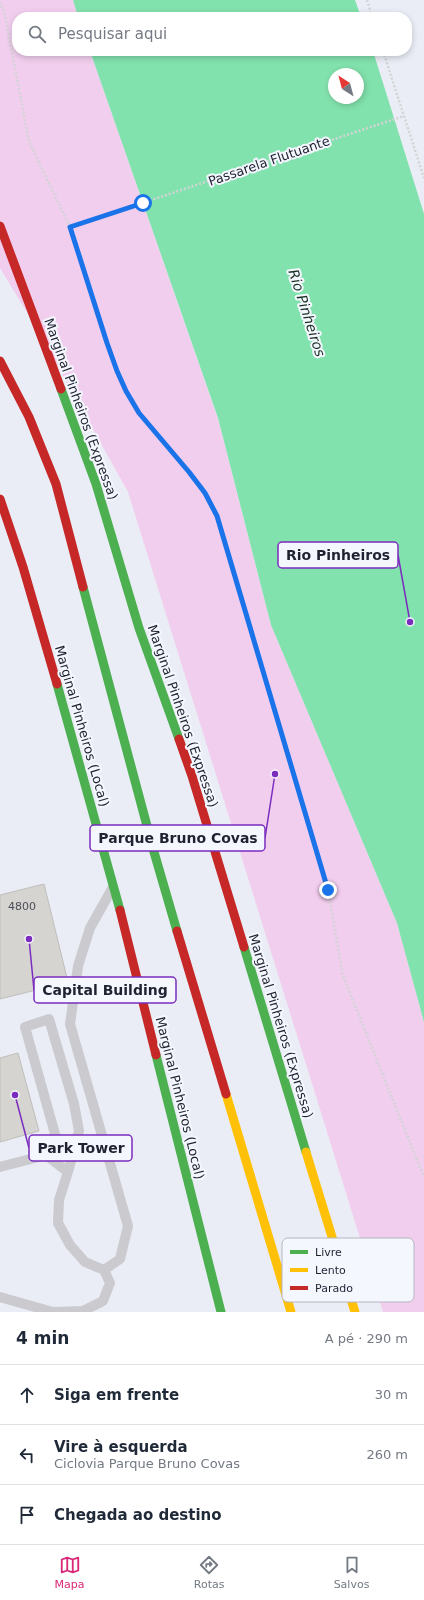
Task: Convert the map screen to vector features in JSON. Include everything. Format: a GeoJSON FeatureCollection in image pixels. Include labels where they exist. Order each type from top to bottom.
{"type":"FeatureCollection","features":[{"type":"Feature","properties":{"kind":"highway","name":"Marginal Pinheiros (Expressa)"},"geometry":{"type":"LineString","coordinates":[[0,226],[96,484],[139,628],[192,776],[332,1238]]}},
{"type":"Feature","properties":{"kind":"highway"},"geometry":{"type":"LineString","coordinates":[[0,360],[29,417],[56,484],[154,852],[282,1286]]}},
{"type":"Feature","properties":{"kind":"highway","name":"Marginal Pinheiros (Local)"},"geometry":{"type":"LineString","coordinates":[[0,499],[23,567],[114,884],[221,1312]]}},
{"type":"Feature","properties":{"kind":"highway"},"geometry":{"type":"LineString","coordinates":[[288,1302],[291,1312]]}},
{"type":"Feature","properties":{"kind":"highway","name":"Marginal Pinheiros (Expressa)"},"geometry":{"type":"LineString","coordinates":[[352,1302],[355,1312]]}},
{"type":"Feature","properties":{"kind":"lane"},"geometry":{"type":"LineString","coordinates":[[104,1270],[120,1259],[128,1226],[70,1024],[78,966],[90,928],[114,884]]}},
{"type":"Feature","properties":{"kind":"lane"},"geometry":{"type":"LineString","coordinates":[[0,1297],[53,1312],[83,1310],[103,1301],[110,1283],[104,1270],[85,1262],[70,1245],[58,1223],[59,1200],[79,1131],[74,1104],[49,1019],[24,1027],[55,1134],[46,1155]]}},
{"type":"Feature","properties":{"kind":"lane"},"geometry":{"type":"LineString","coordinates":[[46,1155],[68,1172]]}},
{"type":"Feature","properties":{"kind":"lane"},"geometry":{"type":"LineString","coordinates":[[0,1167],[46,1155]]}},
{"type":"Feature","properties":{"kind":"path"},"geometry":{"type":"LineString","coordinates":[[367,0],[371,12]]}},
{"type":"Feature","properties":{"kind":"path"},"geometry":{"type":"LineString","coordinates":[[0,2],[5,16],[12,53]]}},
{"type":"Feature","properties":{"kind":"path"},"geometry":{"type":"LineString","coordinates":[[13,56],[29,142],[70,227],[114,364],[126,391],[139,413],[205,493],[217,516],[328,890],[343,976],[424,1177]]}},
{"type":"Feature","properties":{"kind":"path"},"geometry":{"type":"LineString","coordinates":[[385,56],[424,178]]}},
{"type":"Feature","properties":{"kind":"path","name":"Passarela Flutuante"},"geometry":{"type":"LineString","coordinates":[[70,227],[404,116]]}},
{"type":"Feature","properties":{"kind":"shaded area"},"geometry":{"type":"Polygon","coordinates":[[[0,0],[73,0],[77,12],[12,12],[12,56],[92,56],[218,419],[271,625],[397,923],[424,1022],[424,1312],[383,1312],[380,1302],[414,1302],[414,1238],[360,1238],[128,492],[38,331],[0,268],[0,0]]]}},
{"type":"Feature","properties":{"kind":"water"},"geometry":{"type":"Polygon","coordinates":[[[73,0],[355,0],[359,12],[77,12],[73,0]]]}},
{"type":"Feature","properties":{"kind":"water"},"geometry":{"type":"Polygon","coordinates":[[[92,56],[375,56],[424,214],[424,1022],[397,923],[271,625],[218,418],[92,56]]]}},
{"type":"Feature","properties":{"kind":"building"},"geometry":{"type":"Polygon","coordinates":[[[44,884],[68,982],[0,999],[0,895],[44,884]]]}},
{"type":"Feature","properties":{"kind":"building"},"geometry":{"type":"Polygon","coordinates":[[[18,1053],[39,1131],[0,1142],[0,1058],[18,1053]]]}},
{"type":"Feature","properties":{"kind":"traffic: fast"},"geometry":{"type":"LineString","coordinates":[[61,389],[96,484],[139,628],[179,739]]}},
{"type":"Feature","properties":{"kind":"traffic: fast"},"geometry":{"type":"LineString","coordinates":[[83,587],[154,852],[177,931]]}},
{"type":"Feature","properties":{"kind":"traffic: fast"},"geometry":{"type":"LineString","coordinates":[[57,684],[120,910]]}},
{"type":"Feature","properties":{"kind":"traffic: fast"},"geometry":{"type":"LineString","coordinates":[[244,947],[306,1152]]}},
{"type":"Feature","properties":{"kind":"traffic: fast"},"geometry":{"type":"LineString","coordinates":[[156,1055],[221,1312]]}},
{"type":"Feature","properties":{"kind":"traffic: slow"},"geometry":{"type":"LineString","coordinates":[[226,1094],[282,1282]]}},
{"type":"Feature","properties":{"kind":"traffic: slow"},"geometry":{"type":"LineString","coordinates":[[306,1152],[332,1238]]}},
{"type":"Feature","properties":{"kind":"traffic: slow"},"geometry":{"type":"LineString","coordinates":[[288,1302],[291,1312]]}},
{"type":"Feature","properties":{"kind":"traffic: slow"},"geometry":{"type":"LineString","coordinates":[[352,1302],[355,1312]]}},
{"type":"Feature","properties":{"kind":"traffic: jam"},"geometry":{"type":"LineString","coordinates":[[0,226],[61,389]]}},
{"type":"Feature","properties":{"kind":"traffic: jam"},"geometry":{"type":"LineString","coordinates":[[0,361],[29,417],[56,484],[83,587]]}},
{"type":"Feature","properties":{"kind":"traffic: jam"},"geometry":{"type":"LineString","coordinates":[[0,499],[23,567],[57,684]]}},
{"type":"Feature","properties":{"kind":"traffic: jam"},"geometry":{"type":"LineString","coordinates":[[179,739],[192,776],[244,947]]}},
{"type":"Feature","properties":{"kind":"traffic: jam"},"geometry":{"type":"LineString","coordinates":[[120,910],[156,1055]]}},
{"type":"Feature","properties":{"kind":"traffic: jam"},"geometry":{"type":"LineString","coordinates":[[177,931],[226,1094]]}},
{"type":"Feature","properties":{"kind":"place","name":"Rio Pinheiros"},"geometry":{"type":"Point","coordinates":[410,622]}},
{"type":"Feature","properties":{"kind":"place","name":"Parque Bruno Covas"},"geometry":{"type":"Point","coordinates":[275,774]}},
{"type":"Feature","properties":{"kind":"place","name":"Capital Building"},"geometry":{"type":"Point","coordinates":[29,939]}},
{"type":"Feature","properties":{"kind":"place","name":"Park Tower"},"geometry":{"type":"Point","coordinates":[15,1095]}},
{"type":"Feature","properties":{"kind":"route"},"geometry":{"type":"LineString","coordinates":[[143,203],[70,227],[107,343],[126,391],[139,413],[205,493],[217,516],[328,890]]}}]}
